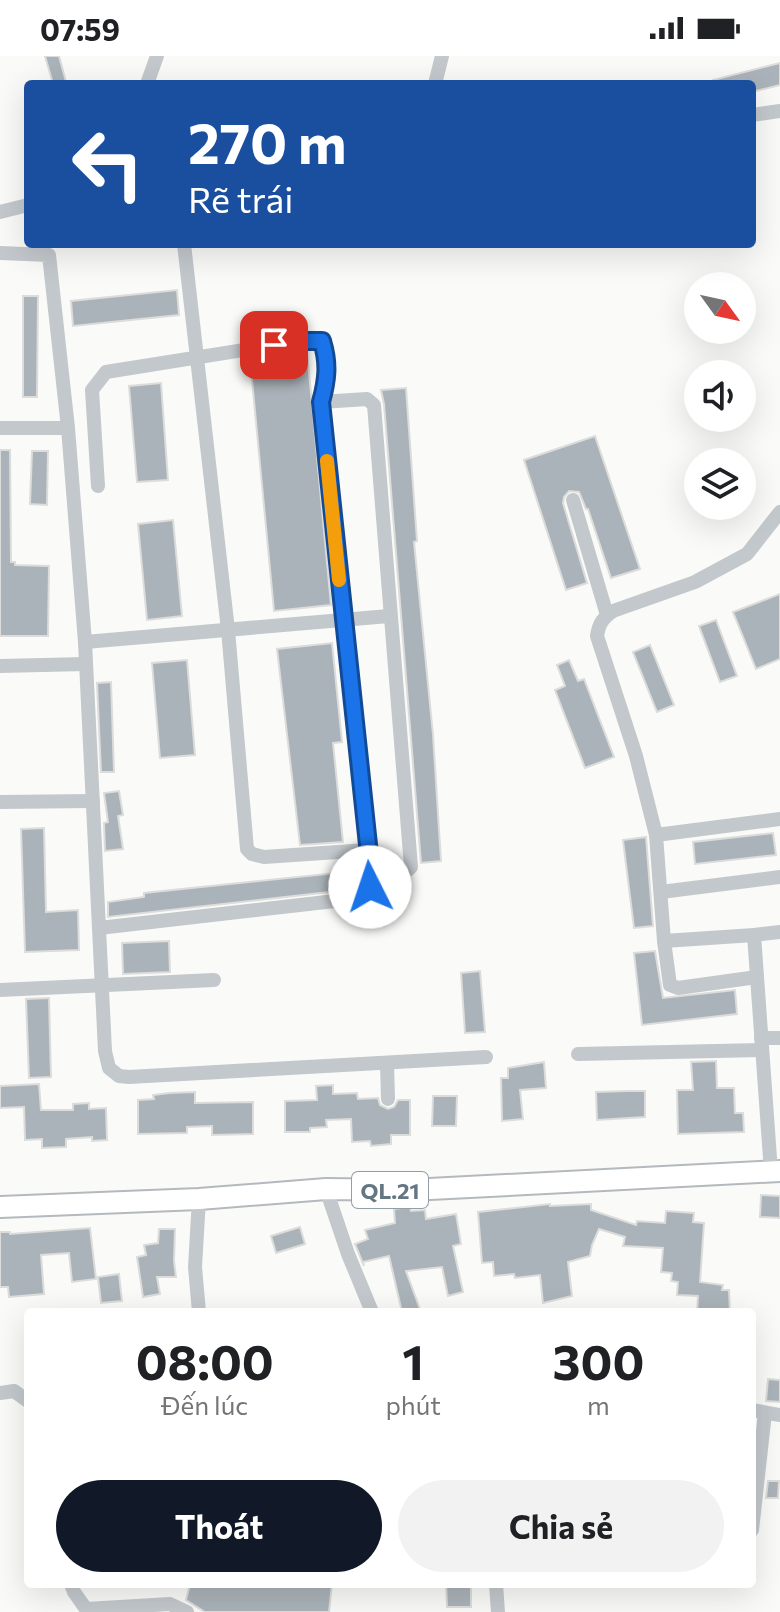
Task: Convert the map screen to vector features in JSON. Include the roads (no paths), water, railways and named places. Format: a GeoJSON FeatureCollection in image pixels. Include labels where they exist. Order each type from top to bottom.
{"type":"FeatureCollection","features":[{"type":"Feature","properties":{"kind":"highway","name":"QL.21"},"geometry":{"type":"LineString","coordinates":[[0,1207],[199,1199],[326,1189],[410,1190],[775,1171]]}},
{"type":"Feature","properties":{"kind":"street"},"geometry":{"type":"LineString","coordinates":[[436,80],[442,56]]}},
{"type":"Feature","properties":{"kind":"street"},"geometry":{"type":"LineString","coordinates":[[148,80],[153,59]]}},
{"type":"Feature","properties":{"kind":"street"},"geometry":{"type":"LineString","coordinates":[[756,114],[780,111]]}},
{"type":"Feature","properties":{"kind":"street"},"geometry":{"type":"LineString","coordinates":[[0,212],[24,206]]}},
{"type":"Feature","properties":{"kind":"street"},"geometry":{"type":"LineString","coordinates":[[184,248],[228,630],[247,849],[264,857],[367,850]]}},
{"type":"Feature","properties":{"kind":"street"},"geometry":{"type":"LineString","coordinates":[[0,253],[48,250],[68,428],[85,642],[106,1061],[119,1076],[486,1057]]}},
{"type":"Feature","properties":{"kind":"street"},"geometry":{"type":"LineString","coordinates":[[98,486],[92,390],[106,372],[300,341],[322,341],[328,373],[321,402],[371,873],[368,893],[361,898],[99,928]]}},
{"type":"Feature","properties":{"kind":"street"},"geometry":{"type":"LineString","coordinates":[[321,402],[367,399],[374,405],[411,867],[408,870],[371,873]]}},
{"type":"Feature","properties":{"kind":"street"},"geometry":{"type":"LineString","coordinates":[[0,428],[68,428]]}},
{"type":"Feature","properties":{"kind":"street"},"geometry":{"type":"LineString","coordinates":[[573,500],[607,615]]}},
{"type":"Feature","properties":{"kind":"street"},"geometry":{"type":"LineString","coordinates":[[757,977],[674,987],[669,982],[656,835],[636,756],[597,636],[598,627],[607,615],[695,582],[747,554],[780,512]]}},
{"type":"Feature","properties":{"kind":"street"},"geometry":{"type":"LineString","coordinates":[[85,642],[389,616]]}},
{"type":"Feature","properties":{"kind":"street"},"geometry":{"type":"LineString","coordinates":[[0,666],[86,664]]}},
{"type":"Feature","properties":{"kind":"street"},"geometry":{"type":"LineString","coordinates":[[0,802],[93,801]]}},
{"type":"Feature","properties":{"kind":"street"},"geometry":{"type":"LineString","coordinates":[[656,835],[780,819]]}},
{"type":"Feature","properties":{"kind":"street"},"geometry":{"type":"LineString","coordinates":[[661,892],[780,877]]}},
{"type":"Feature","properties":{"kind":"street"},"geometry":{"type":"LineString","coordinates":[[664,941],[780,932]]}},
{"type":"Feature","properties":{"kind":"street"},"geometry":{"type":"LineString","coordinates":[[754,935],[775,1171]]}},
{"type":"Feature","properties":{"kind":"street"},"geometry":{"type":"LineString","coordinates":[[0,990],[214,980]]}},
{"type":"Feature","properties":{"kind":"street"},"geometry":{"type":"LineString","coordinates":[[578,1054],[762,1044],[780,1038]]}},
{"type":"Feature","properties":{"kind":"street"},"geometry":{"type":"LineString","coordinates":[[387,1063],[388,1099]]}},
{"type":"Feature","properties":{"kind":"street"},"geometry":{"type":"LineString","coordinates":[[326,1189],[370,1308]]}},
{"type":"Feature","properties":{"kind":"street"},"geometry":{"type":"LineString","coordinates":[[199,1199],[195,1267],[199,1308]]}},
{"type":"Feature","properties":{"kind":"street"},"geometry":{"type":"LineString","coordinates":[[0,1393],[14,1391],[24,1398]]}},
{"type":"Feature","properties":{"kind":"street"},"geometry":{"type":"LineString","coordinates":[[756,1497],[766,1413]]}},
{"type":"Feature","properties":{"kind":"street"},"geometry":{"type":"LineString","coordinates":[[72,1588],[86,1609],[170,1604],[187,1612]]}},
{"type":"Feature","properties":{"kind":"street"},"geometry":{"type":"LineString","coordinates":[[496,1588],[498,1612]]}}]}
